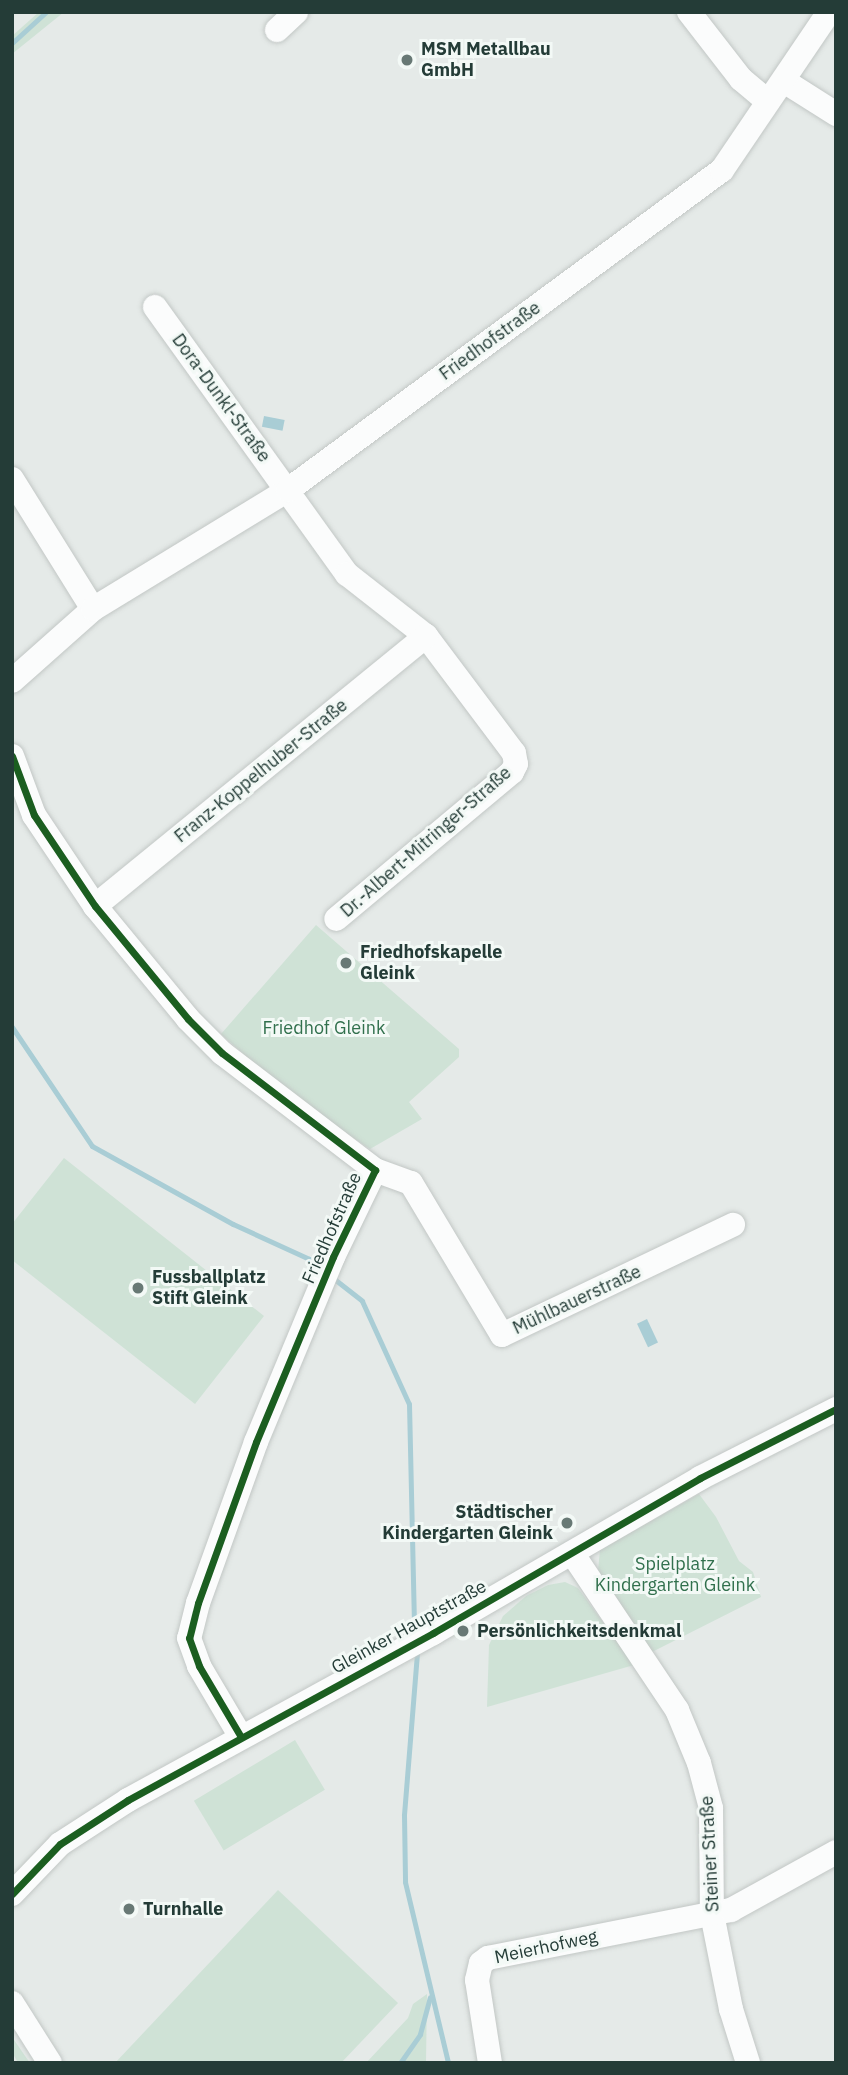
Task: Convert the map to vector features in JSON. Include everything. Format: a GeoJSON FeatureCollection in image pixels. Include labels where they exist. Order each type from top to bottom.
{"type":"FeatureCollection","features":[{"type":"Feature","properties":{"kind":"street"},"geometry":{"type":"LineString","coordinates":[[277,30],[296,12]]}},
{"type":"Feature","properties":{"kind":"street"},"geometry":{"type":"LineString","coordinates":[[690,12],[741,79],[768,102]]}},
{"type":"Feature","properties":{"kind":"street","name":"Friedhofstraße"},"geometry":{"type":"LineString","coordinates":[[12,681],[93,609],[288,490],[722,170],[829,12]]}},
{"type":"Feature","properties":{"kind":"street"},"geometry":{"type":"LineString","coordinates":[[784,81],[836,114]]}},
{"type":"Feature","properties":{"kind":"street","name":"Dora-Dunkl-Straße"},"geometry":{"type":"LineString","coordinates":[[155,307],[347,574],[426,636],[514,753],[516,764]]}},
{"type":"Feature","properties":{"kind":"street"},"geometry":{"type":"LineString","coordinates":[[12,479],[93,609]]}},
{"type":"Feature","properties":{"kind":"street","name":"Franz-Koppelhuber-Straße"},"geometry":{"type":"LineString","coordinates":[[95,906],[426,636]]}},
{"type":"Feature","properties":{"kind":"street","name":"Friedhofstraße"},"geometry":{"type":"LineString","coordinates":[[12,756],[34,815],[95,906],[188,1019],[222,1053],[375,1170],[334,1257],[256,1442],[198,1603],[189,1638],[199,1666],[241,1737]]}},
{"type":"Feature","properties":{"kind":"street","name":"Dr.-Albert-Mitringer-Straße"},"geometry":{"type":"LineString","coordinates":[[336,919],[512,772],[516,764]]}},
{"type":"Feature","properties":{"kind":"street","name":"Mühlbauerstraße"},"geometry":{"type":"LineString","coordinates":[[375,1170],[411,1183],[502,1335],[733,1225]]}},
{"type":"Feature","properties":{"kind":"street","name":"Gleinker Hauptstraße"},"geometry":{"type":"LineString","coordinates":[[12,1894],[60,1844],[128,1800],[433,1633],[700,1478],[836,1409]]}},
{"type":"Feature","properties":{"kind":"street","name":"Steiner Straße"},"geometry":{"type":"LineString","coordinates":[[572,1553],[677,1710],[699,1763],[711,1808],[712,1914],[731,2009],[748,2063]]}},
{"type":"Feature","properties":{"kind":"street"},"geometry":{"type":"LineString","coordinates":[[712,1914],[749,1903],[836,1852]]}},
{"type":"Feature","properties":{"kind":"street","name":"Meierhofweg"},"geometry":{"type":"LineString","coordinates":[[490,2063],[477,1980],[481,1963],[523,1950],[712,1914]]}},
{"type":"Feature","properties":{"kind":"street"},"geometry":{"type":"LineString","coordinates":[[12,2003],[50,2063]]}},
{"type":"Feature","properties":{"kind":"green space"},"geometry":{"type":"Polygon","coordinates":[[[39,12],[64,12],[12,54],[12,36],[39,12]]]}},
{"type":"Feature","properties":{"kind":"green space","name":"Friedhof Gleink"},"geometry":{"type":"Polygon","coordinates":[[[316,925],[459,1049],[459,1057],[409,1102],[422,1119],[370,1149],[292,1097],[221,1034],[316,925]]]}},
{"type":"Feature","properties":{"kind":"green space","name":"Fussballplatz Stift Gleink"},"geometry":{"type":"Polygon","coordinates":[[[64,1158],[264,1316],[195,1404],[12,1260],[12,1224],[64,1158]]]}},
{"type":"Feature","properties":{"kind":"green space","name":"Spielplatz Kindergarten Gleink"},"geometry":{"type":"Polygon","coordinates":[[[699,1494],[716,1517],[739,1561],[753,1572],[761,1597],[652,1652],[598,1571],[600,1550],[699,1494]]]}},
{"type":"Feature","properties":{"kind":"green space"},"geometry":{"type":"Polygon","coordinates":[[[565,1582],[578,1588],[634,1665],[487,1707],[489,1645],[503,1616],[526,1596],[548,1585],[565,1582]]]}},
{"type":"Feature","properties":{"kind":"green space"},"geometry":{"type":"Polygon","coordinates":[[[295,1740],[325,1790],[224,1850],[194,1801],[295,1740]]]}},
{"type":"Feature","properties":{"kind":"green space"},"geometry":{"type":"Polygon","coordinates":[[[278,1890],[398,2003],[341,2063],[115,2063],[278,1890]]]}},
{"type":"Feature","properties":{"kind":"green space"},"geometry":{"type":"Polygon","coordinates":[[[427,1994],[426,2063],[366,2063],[408,2018],[413,2004],[427,1994]]]}},
{"type":"Feature","properties":{"kind":"green space"},"geometry":{"type":"Polygon","coordinates":[[[12,2037],[30,2063],[18,2063],[12,2052],[12,2037]]]}},
{"type":"Feature","properties":{"kind":"water"},"geometry":{"type":"Polygon","coordinates":[[[264,416],[285,420],[283,431],[262,427],[264,416]]]}},
{"type":"Feature","properties":{"kind":"water"},"geometry":{"type":"Polygon","coordinates":[[[647,1319],[658,1343],[648,1347],[637,1324],[647,1319]]]}},
{"type":"Feature","properties":{"kind":"waterway"},"geometry":{"type":"LineString","coordinates":[[12,43],[46,12]]}},
{"type":"Feature","properties":{"kind":"waterway"},"geometry":{"type":"LineString","coordinates":[[12,1027],[92,1146],[233,1224],[309,1259],[320,1268]]}},
{"type":"Feature","properties":{"kind":"waterway"},"geometry":{"type":"LineString","coordinates":[[333,1278],[362,1301],[409,1404],[414,1618]]}},
{"type":"Feature","properties":{"kind":"waterway"},"geometry":{"type":"LineString","coordinates":[[417,1653],[404,1815],[405,1882],[448,2063]]}},
{"type":"Feature","properties":{"kind":"waterway"},"geometry":{"type":"LineString","coordinates":[[400,2063],[420,2034],[430,1997]]}},
{"type":"Feature","properties":{"kind":"cycle path"},"geometry":{"type":"LineString","coordinates":[[12,756],[34,815],[95,906],[188,1019],[222,1053],[375,1170],[333,1257],[256,1442],[198,1603],[189,1638],[199,1666],[241,1737]]}},
{"type":"Feature","properties":{"kind":"cycle path"},"geometry":{"type":"LineString","coordinates":[[12,1894],[60,1844],[128,1800],[433,1633],[700,1478],[836,1409]]}},
{"type":"Feature","properties":{"kind":"place","name":"MSM Metallbau GmbH"},"geometry":{"type":"Point","coordinates":[407,60]}},
{"type":"Feature","properties":{"kind":"place","name":"Friedhofskapelle Gleink"},"geometry":{"type":"Point","coordinates":[346,963]}},
{"type":"Feature","properties":{"kind":"place","name":"Fussballplatz Stift Gleink"},"geometry":{"type":"Point","coordinates":[138,1288]}},
{"type":"Feature","properties":{"kind":"place","name":"Städtischer Kindergarten Gleink"},"geometry":{"type":"Point","coordinates":[567,1523]}},
{"type":"Feature","properties":{"kind":"place","name":"Persönlichkeitsdenkmal"},"geometry":{"type":"Point","coordinates":[463,1631]}},
{"type":"Feature","properties":{"kind":"place","name":"Turnhalle"},"geometry":{"type":"Point","coordinates":[129,1909]}}]}
